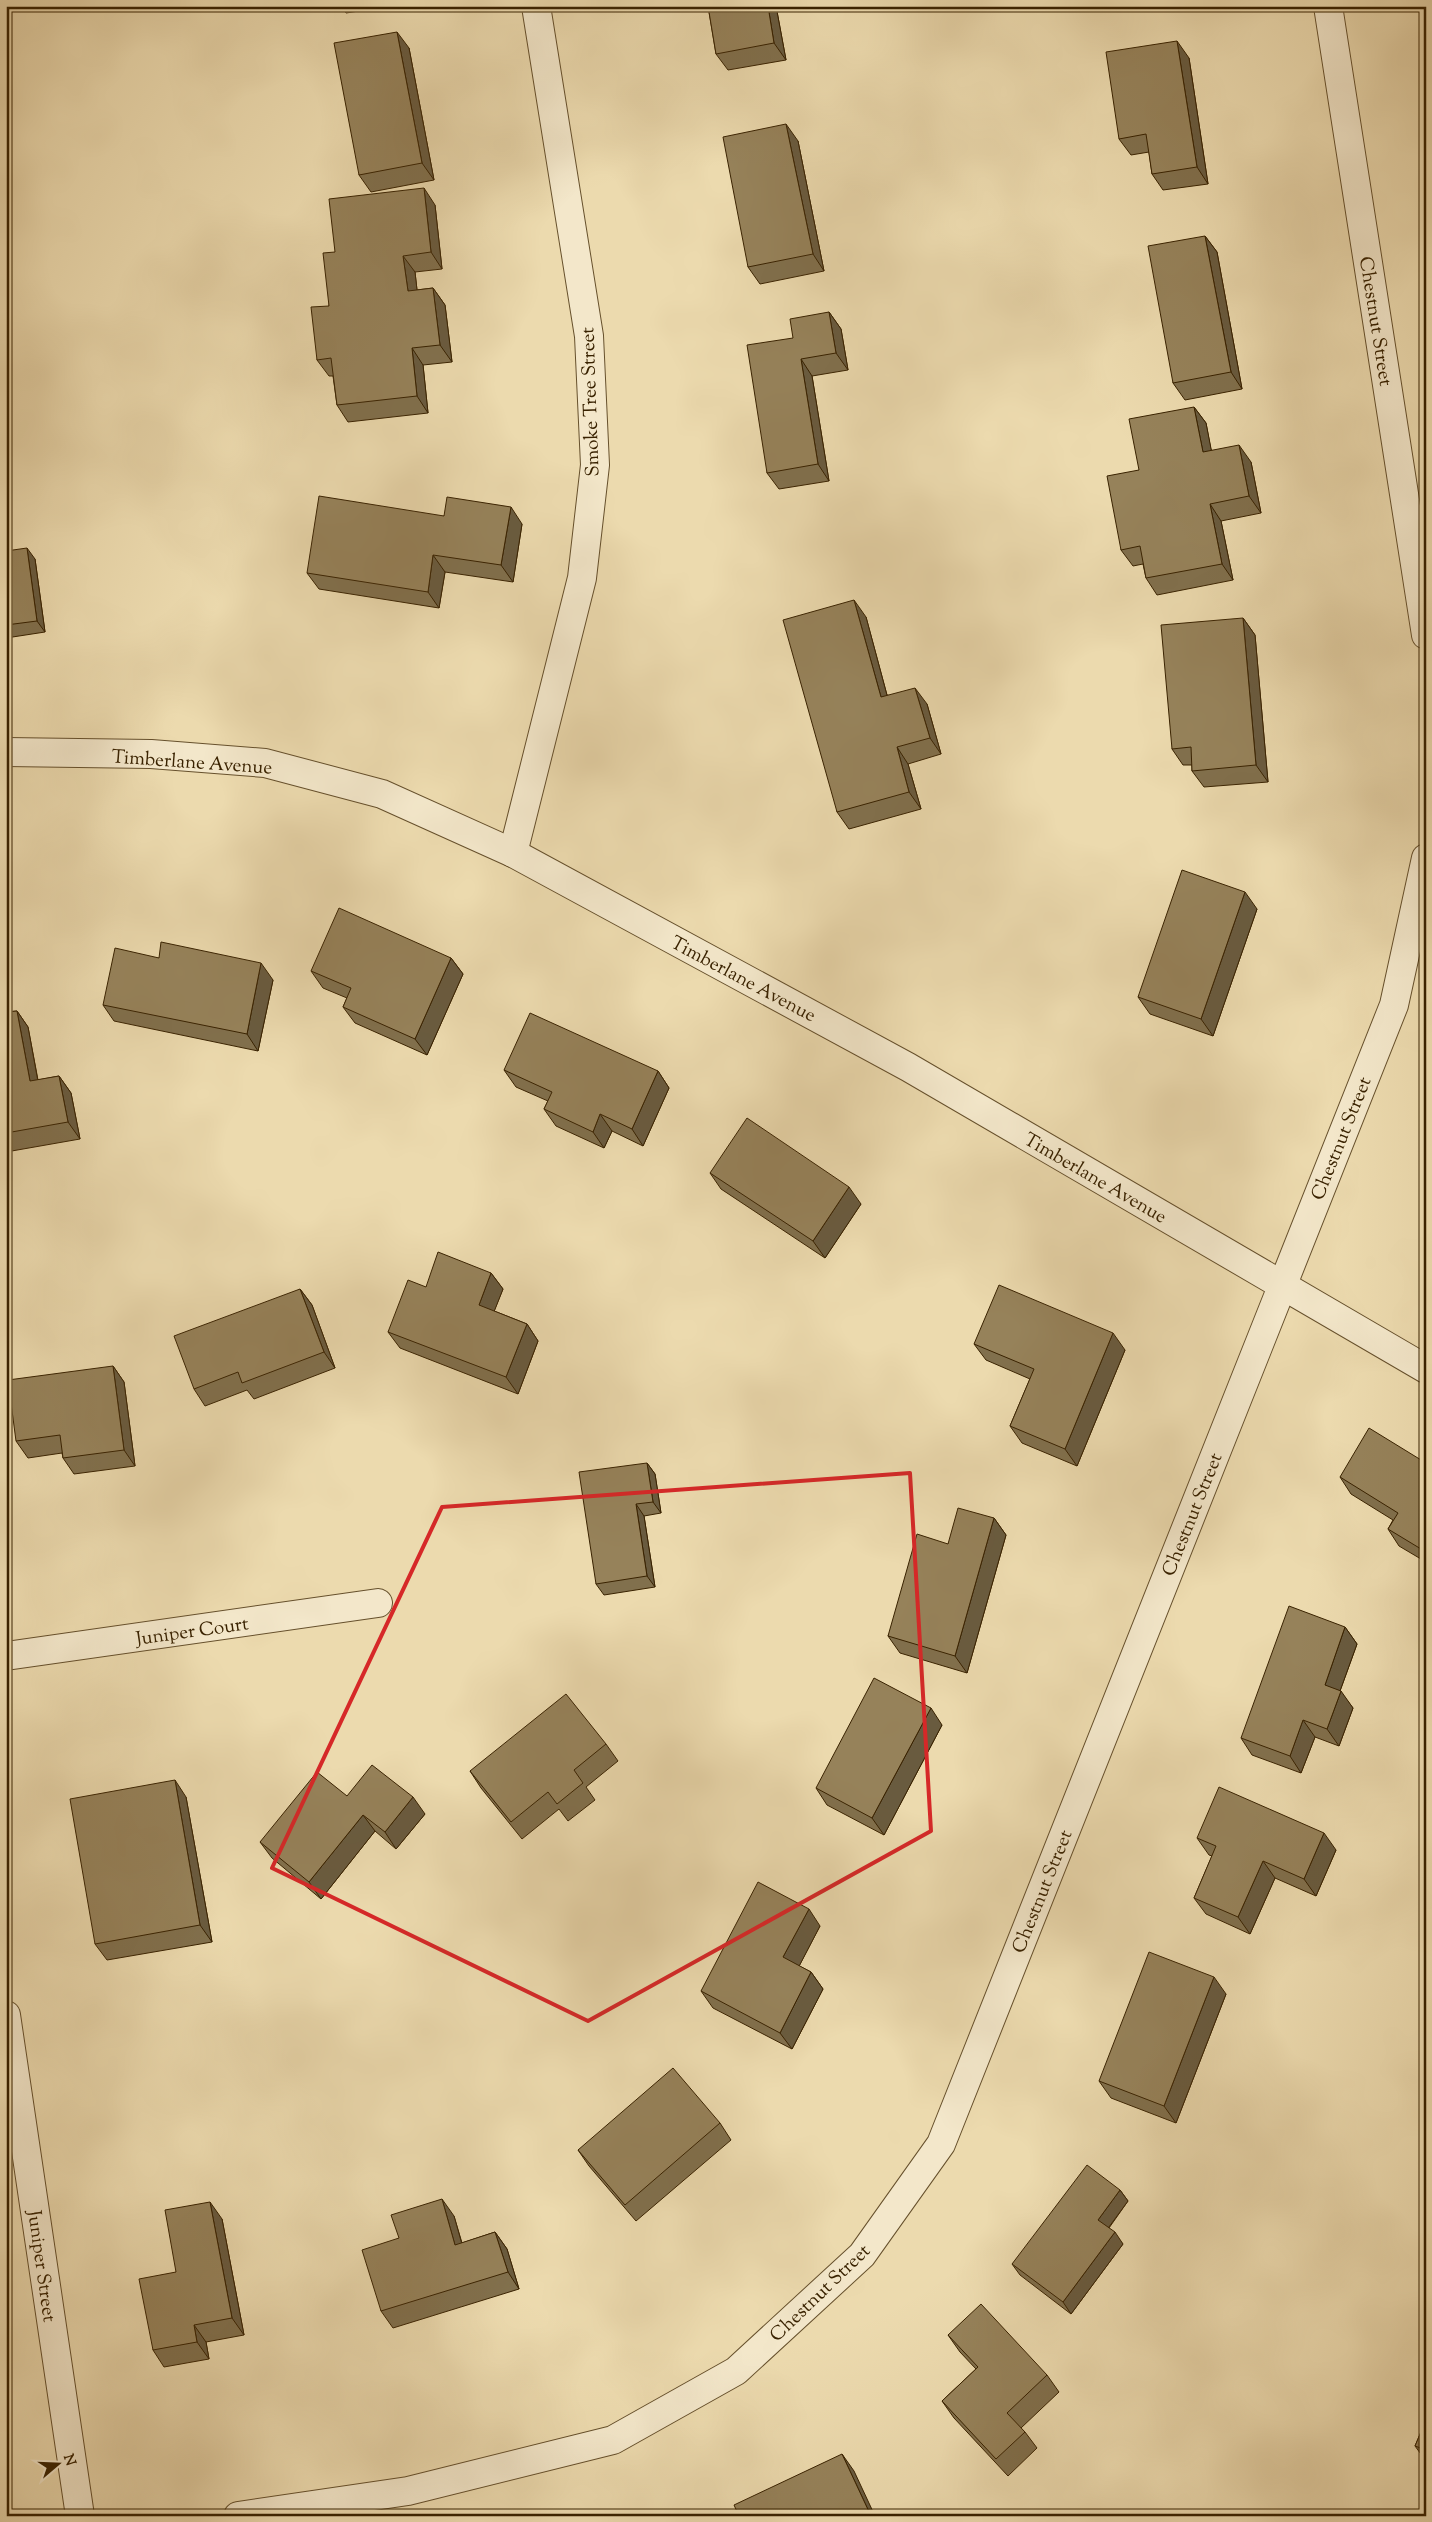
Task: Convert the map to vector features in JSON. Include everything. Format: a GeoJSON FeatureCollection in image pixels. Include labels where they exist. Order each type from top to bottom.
{"type":"FeatureCollection","features":[{"type":"Feature","properties":{"kind":"street","name":"Smoke Tree Street"},"geometry":{"type":"LineString","coordinates":[[513,853],[582,578],[595,465],[589,336],[536,6]]}},
{"type":"Feature","properties":{"kind":"street","name":"Chestnut Street"},"geometry":{"type":"LineString","coordinates":[[1328,6],[1426,635]]}},
{"type":"Feature","properties":{"kind":"street","name":"Timberlane Avenue"},"geometry":{"type":"LineString","coordinates":[[6,752],[151,754],[265,763],[382,794],[513,853],[908,1067],[1426,1369]]}},
{"type":"Feature","properties":{"kind":"street","name":"Chestnut Street"},"geometry":{"type":"LineString","coordinates":[[238,2516],[408,2491],[613,2440],[736,2371],[862,2254],[941,2144],[1394,1005],[1426,858]]}},
{"type":"Feature","properties":{"kind":"street","name":"Juniper Court"},"geometry":{"type":"LineString","coordinates":[[6,1656],[378,1603]]}},
{"type":"Feature","properties":{"kind":"street","name":"Juniper Street"},"geometry":{"type":"LineString","coordinates":[[6,2015],[80,2516]]}},
{"type":"Feature","properties":{"kind":"highlighted area"},"geometry":{"type":"Polygon","coordinates":[[[910,1473],[931,1831],[588,2021],[272,1868],[442,1507],[910,1473]]]}},
{"type":"Feature","properties":{"kind":"building"},"geometry":{"type":"Polygon","coordinates":[[[708,6],[768,6],[774,43],[716,54],[708,6]]]}},
{"type":"Feature","properties":{"kind":"building"},"geometry":{"type":"Polygon","coordinates":[[[397,32],[422,163],[359,175],[334,43],[397,32]]]}},
{"type":"Feature","properties":{"kind":"building"},"geometry":{"type":"Polygon","coordinates":[[[1177,41],[1197,167],[1152,174],[1146,134],[1119,139],[1106,52],[1177,41]]]}},
{"type":"Feature","properties":{"kind":"building"},"geometry":{"type":"Polygon","coordinates":[[[786,124],[813,254],[748,267],[723,137],[786,124]]]}},
{"type":"Feature","properties":{"kind":"building"},"geometry":{"type":"Polygon","coordinates":[[[424,188],[431,252],[403,256],[408,291],[433,288],[440,345],[412,348],[417,396],[337,405],[331,358],[317,360],[311,307],[329,306],[323,253],[335,252],[329,199],[424,188]]]}},
{"type":"Feature","properties":{"kind":"building"},"geometry":{"type":"Polygon","coordinates":[[[1205,236],[1231,372],[1173,383],[1148,246],[1205,236]]]}},
{"type":"Feature","properties":{"kind":"building"},"geometry":{"type":"Polygon","coordinates":[[[829,312],[836,353],[801,359],[818,464],[767,473],[747,345],[793,338],[790,319],[829,312]]]}},
{"type":"Feature","properties":{"kind":"building"},"geometry":{"type":"Polygon","coordinates":[[[1194,407],[1203,452],[1239,445],[1249,496],[1210,504],[1222,564],[1146,578],[1140,546],[1121,550],[1107,476],[1139,470],[1129,419],[1194,407]]]}},
{"type":"Feature","properties":{"kind":"building"},"geometry":{"type":"Polygon","coordinates":[[[319,496],[444,516],[447,497],[511,507],[501,565],[433,555],[428,592],[307,573],[319,496]]]}},
{"type":"Feature","properties":{"kind":"building"},"geometry":{"type":"Polygon","coordinates":[[[27,548],[37,621],[6,625],[6,551],[27,548]]]}},
{"type":"Feature","properties":{"kind":"building"},"geometry":{"type":"Polygon","coordinates":[[[854,600],[881,697],[915,688],[930,738],[897,747],[909,792],[837,812],[783,620],[854,600]]]}},
{"type":"Feature","properties":{"kind":"building"},"geometry":{"type":"Polygon","coordinates":[[[1243,618],[1256,765],[1192,771],[1191,747],[1172,749],[1161,625],[1243,618]]]}},
{"type":"Feature","properties":{"kind":"building"},"geometry":{"type":"Polygon","coordinates":[[[1182,870],[1245,892],[1201,1019],[1138,997],[1182,870]]]}},
{"type":"Feature","properties":{"kind":"building"},"geometry":{"type":"Polygon","coordinates":[[[339,908],[451,958],[415,1039],[343,1007],[351,988],[311,971],[339,908]]]}},
{"type":"Feature","properties":{"kind":"building"},"geometry":{"type":"Polygon","coordinates":[[[161,942],[261,963],[247,1034],[103,1005],[115,948],[159,958],[161,942]]]}},
{"type":"Feature","properties":{"kind":"building"},"geometry":{"type":"Polygon","coordinates":[[[17,1011],[30,1081],[59,1076],[68,1122],[6,1133],[6,1012],[17,1011]]]}},
{"type":"Feature","properties":{"kind":"building"},"geometry":{"type":"Polygon","coordinates":[[[530,1013],[658,1071],[632,1129],[600,1114],[593,1132],[544,1109],[552,1092],[504,1070],[530,1013]]]}},
{"type":"Feature","properties":{"kind":"building"},"geometry":{"type":"Polygon","coordinates":[[[747,1118],[849,1187],[813,1241],[710,1173],[747,1118]]]}},
{"type":"Feature","properties":{"kind":"building"},"geometry":{"type":"Polygon","coordinates":[[[438,1252],[491,1273],[479,1305],[527,1324],[506,1377],[388,1332],[408,1280],[426,1287],[438,1252]]]}},
{"type":"Feature","properties":{"kind":"building"},"geometry":{"type":"Polygon","coordinates":[[[999,1285],[1113,1333],[1065,1449],[1010,1426],[1034,1369],[974,1344],[999,1285]]]}},
{"type":"Feature","properties":{"kind":"building"},"geometry":{"type":"Polygon","coordinates":[[[300,1289],[324,1352],[242,1383],[238,1372],[194,1389],[174,1336],[300,1289]]]}},
{"type":"Feature","properties":{"kind":"building"},"geometry":{"type":"Polygon","coordinates":[[[113,1366],[124,1450],[63,1458],[60,1435],[16,1441],[8,1380],[113,1366]]]}},
{"type":"Feature","properties":{"kind":"building"},"geometry":{"type":"Polygon","coordinates":[[[1369,1428],[1426,1463],[1426,1552],[1388,1529],[1398,1513],[1340,1477],[1369,1428]]]}},
{"type":"Feature","properties":{"kind":"building"},"geometry":{"type":"Polygon","coordinates":[[[647,1463],[653,1502],[636,1504],[647,1576],[596,1584],[579,1472],[647,1463]]]}},
{"type":"Feature","properties":{"kind":"building"},"geometry":{"type":"Polygon","coordinates":[[[958,1508],[994,1518],[955,1656],[888,1636],[917,1534],[948,1544],[958,1508]]]}},
{"type":"Feature","properties":{"kind":"building"},"geometry":{"type":"Polygon","coordinates":[[[1289,1606],[1345,1627],[1325,1685],[1341,1691],[1327,1729],[1303,1720],[1290,1756],[1241,1738],[1289,1606]]]}},
{"type":"Feature","properties":{"kind":"building"},"geometry":{"type":"Polygon","coordinates":[[[874,1678],[931,1708],[872,1818],[816,1788],[874,1678]]]}},
{"type":"Feature","properties":{"kind":"building"},"geometry":{"type":"Polygon","coordinates":[[[566,1694],[606,1744],[574,1770],[583,1783],[557,1804],[548,1792],[511,1822],[470,1771],[566,1694]]]}},
{"type":"Feature","properties":{"kind":"building"},"geometry":{"type":"Polygon","coordinates":[[[372,1765],[413,1797],[385,1832],[363,1815],[309,1882],[260,1842],[317,1772],[347,1796],[372,1765]]]}},
{"type":"Feature","properties":{"kind":"building"},"geometry":{"type":"Polygon","coordinates":[[[175,1780],[200,1925],[95,1944],[70,1799],[175,1780]]]}},
{"type":"Feature","properties":{"kind":"building"},"geometry":{"type":"Polygon","coordinates":[[[1219,1787],[1324,1833],[1304,1879],[1263,1861],[1238,1917],[1194,1898],[1216,1846],[1197,1838],[1219,1787]]]}},
{"type":"Feature","properties":{"kind":"building"},"geometry":{"type":"Polygon","coordinates":[[[758,1882],[809,1909],[783,1957],[811,1972],[780,2033],[701,1991],[758,1882]]]}},
{"type":"Feature","properties":{"kind":"building"},"geometry":{"type":"Polygon","coordinates":[[[1149,1952],[1214,1977],[1164,2106],[1099,2081],[1149,1952]]]}},
{"type":"Feature","properties":{"kind":"building"},"geometry":{"type":"Polygon","coordinates":[[[673,2068],[720,2123],[625,2205],[578,2150],[673,2068]]]}},
{"type":"Feature","properties":{"kind":"building"},"geometry":{"type":"Polygon","coordinates":[[[1087,2165],[1120,2190],[1098,2220],[1115,2232],[1063,2302],[1012,2264],[1087,2165]]]}},
{"type":"Feature","properties":{"kind":"building"},"geometry":{"type":"Polygon","coordinates":[[[442,2199],[455,2245],[495,2232],[508,2272],[381,2311],[362,2250],[399,2238],[391,2215],[442,2199]]]}},
{"type":"Feature","properties":{"kind":"building"},"geometry":{"type":"Polygon","coordinates":[[[210,2202],[232,2318],[194,2325],[197,2342],[153,2350],[139,2279],[176,2272],[165,2210],[210,2202]]]}},
{"type":"Feature","properties":{"kind":"building"},"geometry":{"type":"Polygon","coordinates":[[[981,2304],[1047,2375],[1007,2413],[1025,2432],[996,2459],[942,2401],[978,2367],[948,2335],[981,2304]]]}},
{"type":"Feature","properties":{"kind":"building"},"geometry":{"type":"Polygon","coordinates":[[[1426,2420],[1426,2450],[1415,2446],[1426,2420]]]}},
{"type":"Feature","properties":{"kind":"building"},"geometry":{"type":"Polygon","coordinates":[[[842,2454],[871,2516],[739,2516],[734,2505],[842,2454]]]}}]}
